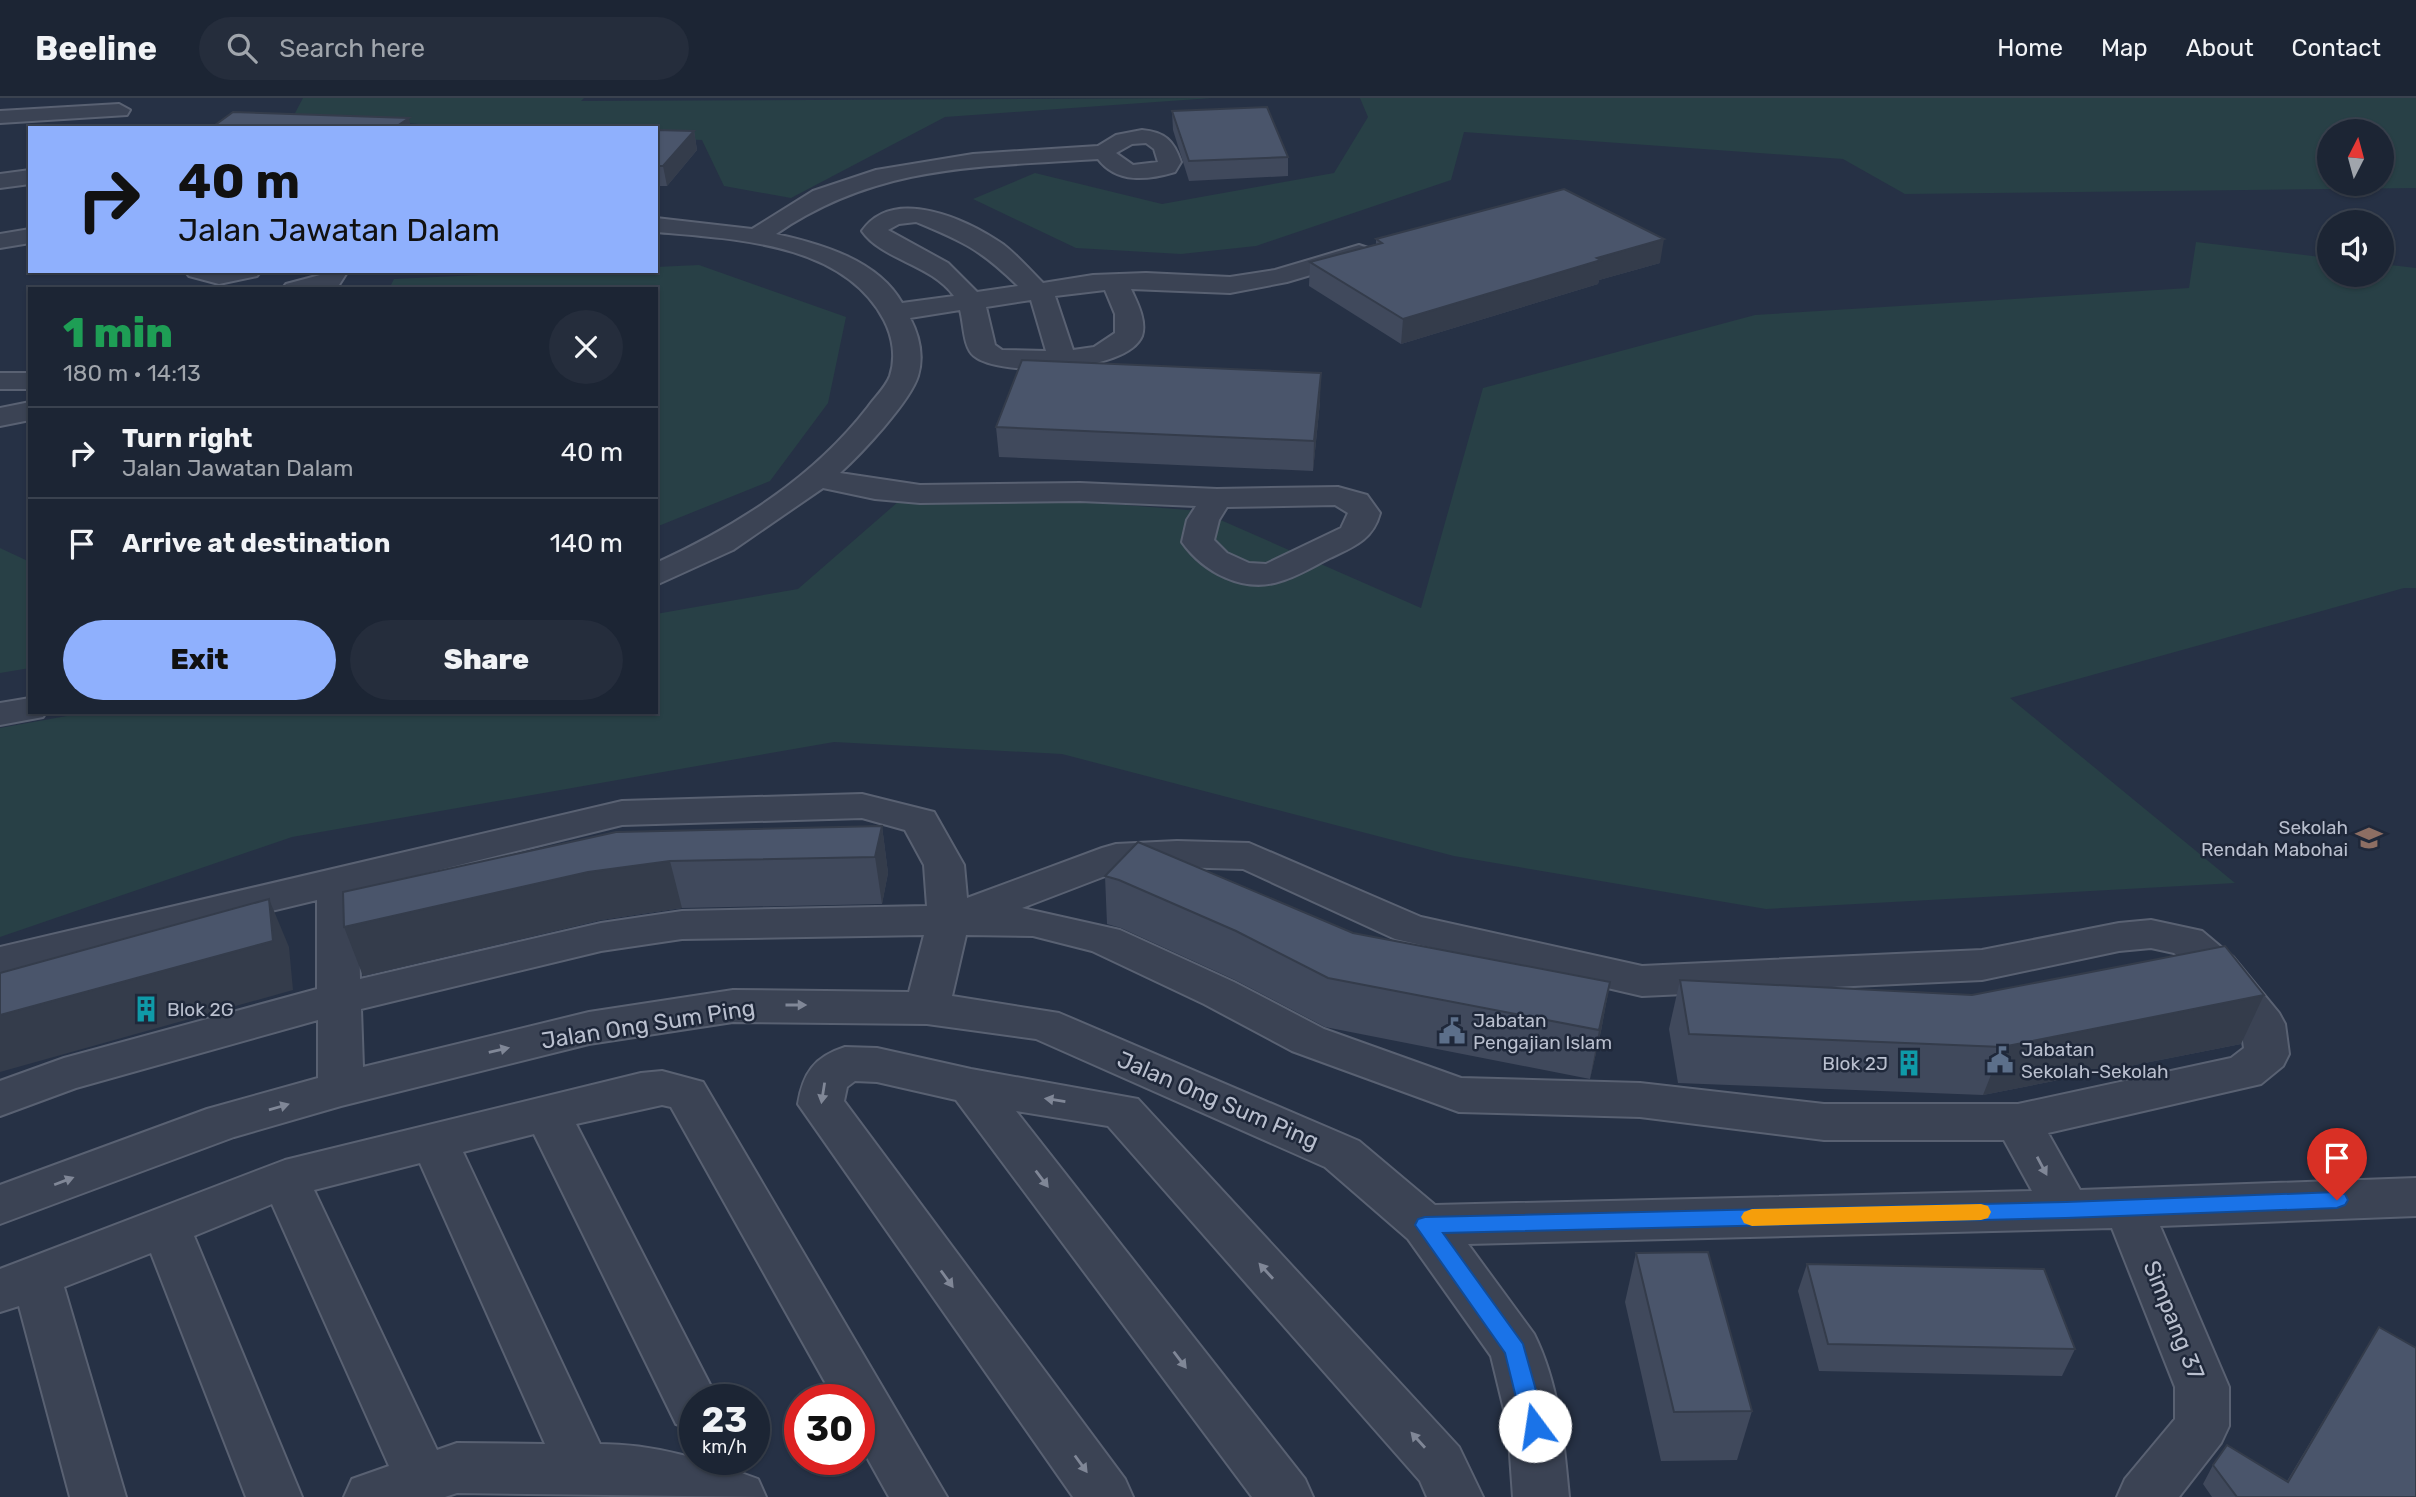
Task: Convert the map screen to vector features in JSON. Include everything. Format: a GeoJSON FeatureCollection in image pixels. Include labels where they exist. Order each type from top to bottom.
{"type":"FeatureCollection","features":[{"type":"Feature","properties":{"kind":"street"},"geometry":{"type":"LineString","coordinates":[[0,102],[17,98]]}},
{"type":"Feature","properties":{"kind":"street"},"geometry":{"type":"LineString","coordinates":[[0,117],[119,110]]}},
{"type":"Feature","properties":{"kind":"street"},"geometry":{"type":"LineString","coordinates":[[0,136],[28,136]]}},
{"type":"Feature","properties":{"kind":"street"},"geometry":{"type":"LineString","coordinates":[[757,236],[812,200],[846,186],[887,175],[982,161],[1104,152]]}},
{"type":"Feature","properties":{"kind":"street"},"geometry":{"type":"LineString","coordinates":[[0,181],[28,177]]}},
{"type":"Feature","properties":{"kind":"street"},"geometry":{"type":"LineString","coordinates":[[1062,360],[1046,302],[997,252],[954,226],[919,215],[890,219],[879,224],[874,231],[931,262],[970,302],[982,349],[996,358],[1062,360],[1102,354],[1128,336],[1131,323],[1128,310],[1114,282]]}},
{"type":"Feature","properties":{"kind":"street"},"geometry":{"type":"LineString","coordinates":[[658,225],[757,236],[807,250],[853,271],[883,292],[897,312],[907,344],[904,377],[871,422],[817,478],[758,521],[693,559],[658,574]]}},
{"type":"Feature","properties":{"kind":"street"},"geometry":{"type":"LineString","coordinates":[[0,230],[28,230]]}},
{"type":"Feature","properties":{"kind":"street"},"geometry":{"type":"LineString","coordinates":[[0,241],[28,236]]}},
{"type":"Feature","properties":{"kind":"street"},"geometry":{"type":"LineString","coordinates":[[897,312],[1114,282],[1209,285],[1257,281],[1384,246]]}},
{"type":"Feature","properties":{"kind":"street"},"geometry":{"type":"LineString","coordinates":[[212,279],[239,273]]}},
{"type":"Feature","properties":{"kind":"street"},"geometry":{"type":"LineString","coordinates":[[303,287],[330,280],[331,273]]}},
{"type":"Feature","properties":{"kind":"street"},"geometry":{"type":"LineString","coordinates":[[0,381],[28,381]]}},
{"type":"Feature","properties":{"kind":"street"},"geometry":{"type":"LineString","coordinates":[[0,417],[28,411]]}},
{"type":"Feature","properties":{"kind":"street"},"geometry":{"type":"LineString","coordinates":[[817,478],[875,490],[920,494],[1080,492],[1217,498],[1338,496],[1356,502],[1364,513],[1361,524],[1352,535],[1271,575],[1243,573],[1214,559],[1198,542],[1203,520],[1217,498]]}},
{"type":"Feature","properties":{"kind":"street"},"geometry":{"type":"LineString","coordinates":[[0,714],[28,709]]}},
{"type":"Feature","properties":{"kind":"street"},"geometry":{"type":"LineString","coordinates":[[0,962],[622,813],[862,806],[920,821],[944,865],[949,920],[927,1008]]}},
{"type":"Feature","properties":{"kind":"street"},"geometry":{"type":"LineString","coordinates":[[0,1099],[64,1075],[339,999],[601,937],[682,925],[949,920],[1032,922],[1105,940],[1219,993],[1308,1040],[1459,1095],[1640,1100],[1824,1122],[2018,1122],[2245,1072],[2267,1054],[2263,1024],[2218,968],[2187,942],[2151,934],[2119,937],[1982,965],[1642,981],[1410,929],[1249,856],[1177,854],[1116,857],[949,920]]}},
{"type":"Feature","properties":{"kind":"street"},"geometry":{"type":"LineString","coordinates":[[337,881],[341,1089]]}},
{"type":"Feature","properties":{"kind":"street","name":"Jalan Ong Sum Ping"},"geometry":{"type":"LineString","coordinates":[[0,1205],[223,1122],[341,1089],[589,1028],[733,1006],[927,1008],[1043,1024],[1133,1089],[1342,1154],[1425,1225],[1474,1288],[1516,1350],[1535,1426],[1541,1497]]}},
{"type":"Feature","properties":{"kind":"street"},"geometry":{"type":"LineString","coordinates":[[1105,1497],[821,1104],[825,1080],[845,1064],[877,1065],[971,1086],[1133,1089],[1440,1464],[1454,1497]]}},
{"type":"Feature","properties":{"kind":"street"},"geometry":{"type":"LineString","coordinates":[[971,1086],[1285,1497]]}},
{"type":"Feature","properties":{"kind":"street"},"geometry":{"type":"LineString","coordinates":[[97,1497],[18,1284],[285,1179],[641,1090],[662,1088],[687,1094],[919,1497]]}},
{"type":"Feature","properties":{"kind":"street"},"geometry":{"type":"LineString","coordinates":[[547,1113],[683,1384]]}},
{"type":"Feature","properties":{"kind":"street"},"geometry":{"type":"LineString","coordinates":[[2018,1122],[2066,1210]]}},
{"type":"Feature","properties":{"kind":"street"},"geometry":{"type":"LineString","coordinates":[[434,1141],[584,1469]]}},
{"type":"Feature","properties":{"kind":"street"},"geometry":{"type":"LineString","coordinates":[[285,1179],[423,1480]]}},
{"type":"Feature","properties":{"kind":"street"},"geometry":{"type":"LineString","coordinates":[[1425,1225],[2066,1210],[2416,1197]]}},
{"type":"Feature","properties":{"kind":"street","name":"Simpang 37"},"geometry":{"type":"LineString","coordinates":[[2128,1208],[2202,1387],[2203,1426],[2144,1497]]}},
{"type":"Feature","properties":{"kind":"street"},"geometry":{"type":"LineString","coordinates":[[165,1226],[274,1497]]}},
{"type":"Feature","properties":{"kind":"street"},"geometry":{"type":"LineString","coordinates":[[372,1497],[457,1468],[639,1469],[739,1497]]}},
{"type":"Feature","properties":{"kind":"street"},"geometry":{"type":"LineString","coordinates":[[728,1475],[739,1497]]}},
{"type":"Feature","properties":{"kind":"green space"},"geometry":{"type":"Polygon","coordinates":[[[303,98],[584,98],[581,101],[1212,98],[945,117],[791,198],[724,186],[702,140],[658,138],[658,126],[445,126],[294,115],[303,98]]]}},
{"type":"Feature","properties":{"kind":"green space"},"geometry":{"type":"Polygon","coordinates":[[[1360,98],[2416,98],[2416,188],[2394,188],[2394,119],[2317,119],[2317,189],[1905,194],[1843,159],[1464,132],[1451,180],[1256,246],[1181,254],[1076,248],[973,199],[1035,173],[1162,204],[1334,173],[1368,117],[1360,98]]]}},
{"type":"Feature","properties":{"kind":"green space"},"geometry":{"type":"Polygon","coordinates":[[[2196,242],[2317,257],[2317,287],[2394,287],[2394,265],[2416,268],[2416,588],[2404,588],[2010,698],[2235,883],[1766,909],[1454,856],[1062,754],[834,742],[292,837],[0,937],[0,728],[78,714],[658,714],[658,614],[798,589],[914,488],[1200,511],[1421,608],[1483,388],[1755,315],[2189,288],[2196,242]]]}},
{"type":"Feature","properties":{"kind":"green space"},"geometry":{"type":"Polygon","coordinates":[[[699,265],[846,317],[828,403],[770,481],[658,526],[658,287],[390,287],[394,279],[519,273],[658,273],[658,267],[699,265]]]}},
{"type":"Feature","properties":{"kind":"green space"},"geometry":{"type":"Polygon","coordinates":[[[0,548],[28,561],[28,668],[0,673],[0,548]]]}},
{"type":"Feature","properties":{"kind":"building"},"geometry":{"type":"Polygon","coordinates":[[[1267,107],[1288,157],[1189,161],[1172,111],[1267,107]]]}},
{"type":"Feature","properties":{"kind":"building"},"geometry":{"type":"Polygon","coordinates":[[[233,112],[409,118],[397,126],[214,126],[233,112]]]}},
{"type":"Feature","properties":{"kind":"building"},"geometry":{"type":"Polygon","coordinates":[[[658,130],[694,131],[663,166],[658,166],[658,130]]]}},
{"type":"Feature","properties":{"kind":"building"},"geometry":{"type":"Polygon","coordinates":[[[1564,189],[1664,239],[1403,319],[1310,262],[1382,243],[1376,239],[1564,189]]]}},
{"type":"Feature","properties":{"kind":"building"},"geometry":{"type":"Polygon","coordinates":[[[1022,360],[1321,373],[1314,441],[996,427],[1022,360]]]}},
{"type":"Feature","properties":{"kind":"building"},"geometry":{"type":"Polygon","coordinates":[[[882,826],[875,857],[670,861],[588,872],[344,927],[343,892],[616,832],[882,826]]]}},
{"type":"Feature","properties":{"kind":"building"},"geometry":{"type":"Polygon","coordinates":[[[1138,842],[1353,933],[1610,982],[1599,1030],[1328,978],[1236,931],[1105,876],[1138,842]]]}},
{"type":"Feature","properties":{"kind":"building"},"geometry":{"type":"Polygon","coordinates":[[[269,899],[273,941],[0,1015],[0,973],[269,899]]]}},
{"type":"Feature","properties":{"kind":"building"},"geometry":{"type":"Polygon","coordinates":[[[2225,946],[2264,995],[2002,1047],[1689,1034],[1680,980],[1972,995],[2225,946]]]}},
{"type":"Feature","properties":{"kind":"building"},"geometry":{"type":"Polygon","coordinates":[[[1708,1252],[1752,1411],[1674,1412],[1636,1253],[1708,1252]]]}},
{"type":"Feature","properties":{"kind":"building"},"geometry":{"type":"Polygon","coordinates":[[[1807,1264],[2044,1269],[2075,1349],[1828,1344],[1807,1264]]]}},
{"type":"Feature","properties":{"kind":"building"},"geometry":{"type":"Polygon","coordinates":[[[2379,1327],[2416,1348],[2416,1497],[2237,1497],[2213,1465],[2227,1445],[2288,1482],[2379,1327]]]}},
{"type":"Feature","properties":{"kind":"slow traffic"},"geometry":{"type":"LineString","coordinates":[[1752,1217],[1981,1212]]}},
{"type":"Feature","properties":{"kind":"place","name":"Sekolah Rendah Mabohai"},"geometry":{"type":"Point","coordinates":[2369,838]}},
{"type":"Feature","properties":{"kind":"place","name":"Blok 2G"},"geometry":{"type":"Point","coordinates":[146,1009]}},
{"type":"Feature","properties":{"kind":"place","name":"Jabatan Pengajian Islam"},"geometry":{"type":"Point","coordinates":[1452,1031]}},
{"type":"Feature","properties":{"kind":"place","name":"Jabatan Sekolah-Sekolah"},"geometry":{"type":"Point","coordinates":[2000,1060]}},
{"type":"Feature","properties":{"kind":"place","name":"Blok 2J"},"geometry":{"type":"Point","coordinates":[1909,1063]}},
{"type":"Feature","properties":{"kind":"route"},"geometry":{"type":"LineString","coordinates":[[1535,1426],[1516,1350],[1474,1288],[1425,1225],[2066,1210],[2337,1200]]}}]}
